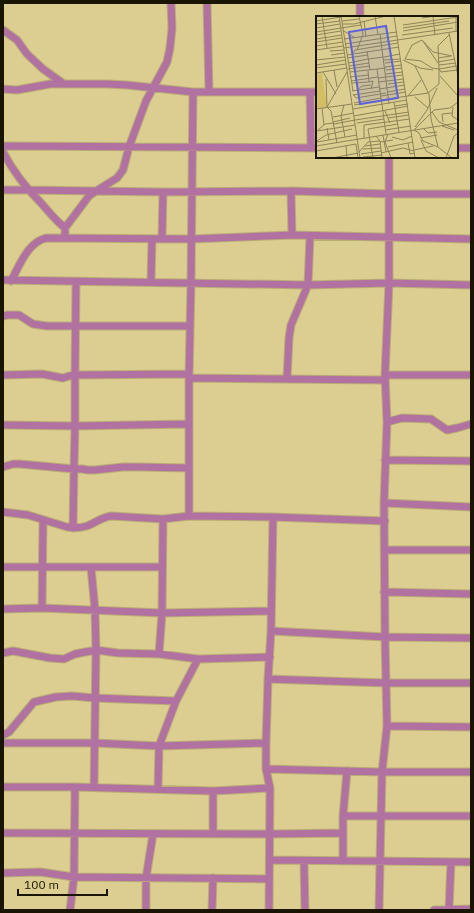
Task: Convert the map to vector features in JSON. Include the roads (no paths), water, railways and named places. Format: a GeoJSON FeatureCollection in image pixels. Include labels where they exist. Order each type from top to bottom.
{"type":"FeatureCollection","features":[{"type":"Feature","properties":{"kind":"street"},"geometry":{"type":"LineString","coordinates":[[65,238],[66,228],[89,196],[117,178],[123,170],[129,147],[146,101],[152,87],[167,62],[172,28],[171,3]]}},
{"type":"Feature","properties":{"kind":"street"},"geometry":{"type":"LineString","coordinates":[[207,3],[209,92]]}},
{"type":"Feature","properties":{"kind":"street"},"geometry":{"type":"LineString","coordinates":[[360,3],[360,16]]}},
{"type":"Feature","properties":{"kind":"street"},"geometry":{"type":"LineString","coordinates":[[3,30],[17,40],[27,54],[43,69],[64,84]]}},
{"type":"Feature","properties":{"kind":"street"},"geometry":{"type":"LineString","coordinates":[[3,89],[17,90],[50,84],[64,84],[127,85],[193,92],[313,92],[314,148],[3,146]]}},
{"type":"Feature","properties":{"kind":"street"},"geometry":{"type":"LineString","coordinates":[[189,516],[189,376],[193,92]]}},
{"type":"Feature","properties":{"kind":"street"},"geometry":{"type":"LineString","coordinates":[[458,92],[471,92]]}},
{"type":"Feature","properties":{"kind":"street"},"geometry":{"type":"LineString","coordinates":[[458,148],[471,148]]}},
{"type":"Feature","properties":{"kind":"street"},"geometry":{"type":"LineString","coordinates":[[3,152],[15,173],[28,190],[54,218],[66,228]]}},
{"type":"Feature","properties":{"kind":"street"},"geometry":{"type":"LineString","coordinates":[[379,910],[382,772],[387,726],[384,503],[386,422],[385,378],[389,284],[389,158]]}},
{"type":"Feature","properties":{"kind":"street"},"geometry":{"type":"LineString","coordinates":[[3,190],[471,194]]}},
{"type":"Feature","properties":{"kind":"street"},"geometry":{"type":"LineString","coordinates":[[162,239],[163,192]]}},
{"type":"Feature","properties":{"kind":"street"},"geometry":{"type":"LineString","coordinates":[[291,192],[292,236]]}},
{"type":"Feature","properties":{"kind":"street"},"geometry":{"type":"LineString","coordinates":[[287,379],[291,325],[308,285],[310,236]]}},
{"type":"Feature","properties":{"kind":"street"},"geometry":{"type":"LineString","coordinates":[[7,280],[29,249],[36,242],[46,238],[191,239],[310,236],[471,239]]}},
{"type":"Feature","properties":{"kind":"street"},"geometry":{"type":"LineString","coordinates":[[151,282],[152,239]]}},
{"type":"Feature","properties":{"kind":"street"},"geometry":{"type":"LineString","coordinates":[[7,280],[308,285],[471,285]]}},
{"type":"Feature","properties":{"kind":"street"},"geometry":{"type":"LineString","coordinates":[[73,528],[76,282]]}},
{"type":"Feature","properties":{"kind":"street"},"geometry":{"type":"LineString","coordinates":[[3,316],[19,315],[38,326],[190,326]]}},
{"type":"Feature","properties":{"kind":"street"},"geometry":{"type":"LineString","coordinates":[[3,375],[42,374],[63,378],[74,375],[287,379],[471,375]]}},
{"type":"Feature","properties":{"kind":"street"},"geometry":{"type":"LineString","coordinates":[[386,422],[402,418],[431,419],[447,430],[471,424]]}},
{"type":"Feature","properties":{"kind":"street"},"geometry":{"type":"LineString","coordinates":[[3,425],[75,426],[189,424]]}},
{"type":"Feature","properties":{"kind":"street"},"geometry":{"type":"LineString","coordinates":[[385,460],[471,461]]}},
{"type":"Feature","properties":{"kind":"street"},"geometry":{"type":"LineString","coordinates":[[3,466],[20,464],[74,470],[131,467],[189,468]]}},
{"type":"Feature","properties":{"kind":"street"},"geometry":{"type":"LineString","coordinates":[[384,503],[471,506]]}},
{"type":"Feature","properties":{"kind":"street"},"geometry":{"type":"LineString","coordinates":[[3,512],[28,515],[67,528],[86,526],[111,516],[163,519],[189,516],[385,521]]}},
{"type":"Feature","properties":{"kind":"street"},"geometry":{"type":"LineString","coordinates":[[269,910],[270,788],[266,769],[266,743],[271,631],[273,518]]}},
{"type":"Feature","properties":{"kind":"street"},"geometry":{"type":"LineString","coordinates":[[159,654],[162,613],[163,519]]}},
{"type":"Feature","properties":{"kind":"street"},"geometry":{"type":"LineString","coordinates":[[42,608],[43,520]]}},
{"type":"Feature","properties":{"kind":"street"},"geometry":{"type":"LineString","coordinates":[[385,550],[471,550]]}},
{"type":"Feature","properties":{"kind":"street"},"geometry":{"type":"LineString","coordinates":[[3,567],[162,567]]}},
{"type":"Feature","properties":{"kind":"street"},"geometry":{"type":"LineString","coordinates":[[91,567],[95,610],[96,650],[94,787]]}},
{"type":"Feature","properties":{"kind":"street"},"geometry":{"type":"LineString","coordinates":[[384,592],[471,594]]}},
{"type":"Feature","properties":{"kind":"street"},"geometry":{"type":"LineString","coordinates":[[3,609],[42,608],[162,613],[271,611]]}},
{"type":"Feature","properties":{"kind":"street"},"geometry":{"type":"LineString","coordinates":[[271,631],[385,637],[471,638]]}},
{"type":"Feature","properties":{"kind":"street"},"geometry":{"type":"LineString","coordinates":[[3,652],[13,651],[50,658],[64,658],[75,654],[96,650],[118,653],[159,654],[198,659],[270,658]]}},
{"type":"Feature","properties":{"kind":"street"},"geometry":{"type":"LineString","coordinates":[[158,789],[160,746],[176,702],[198,659]]}},
{"type":"Feature","properties":{"kind":"street"},"geometry":{"type":"LineString","coordinates":[[268,679],[386,683],[471,683]]}},
{"type":"Feature","properties":{"kind":"street"},"geometry":{"type":"LineString","coordinates":[[3,734],[9,732],[34,702],[56,697],[72,696],[176,702]]}},
{"type":"Feature","properties":{"kind":"street"},"geometry":{"type":"LineString","coordinates":[[387,726],[471,727]]}},
{"type":"Feature","properties":{"kind":"street"},"geometry":{"type":"LineString","coordinates":[[3,743],[94,743],[160,746],[266,743]]}},
{"type":"Feature","properties":{"kind":"street"},"geometry":{"type":"LineString","coordinates":[[266,769],[382,772],[471,772]]}},
{"type":"Feature","properties":{"kind":"street"},"geometry":{"type":"LineString","coordinates":[[343,861],[343,816],[347,771]]}},
{"type":"Feature","properties":{"kind":"street"},"geometry":{"type":"LineString","coordinates":[[3,787],[94,787],[213,791],[270,788]]}},
{"type":"Feature","properties":{"kind":"street"},"geometry":{"type":"LineString","coordinates":[[70,910],[74,877],[75,787]]}},
{"type":"Feature","properties":{"kind":"street"},"geometry":{"type":"LineString","coordinates":[[213,791],[214,834]]}},
{"type":"Feature","properties":{"kind":"street"},"geometry":{"type":"LineString","coordinates":[[343,816],[471,816]]}},
{"type":"Feature","properties":{"kind":"street"},"geometry":{"type":"LineString","coordinates":[[3,833],[343,834]]}},
{"type":"Feature","properties":{"kind":"street"},"geometry":{"type":"LineString","coordinates":[[146,910],[146,878],[153,834]]}},
{"type":"Feature","properties":{"kind":"street"},"geometry":{"type":"LineString","coordinates":[[270,860],[471,862]]}},
{"type":"Feature","properties":{"kind":"street"},"geometry":{"type":"LineString","coordinates":[[304,861],[305,910]]}},
{"type":"Feature","properties":{"kind":"street"},"geometry":{"type":"LineString","coordinates":[[449,909],[451,862]]}},
{"type":"Feature","properties":{"kind":"street"},"geometry":{"type":"LineString","coordinates":[[3,873],[40,872],[74,877],[269,879]]}},
{"type":"Feature","properties":{"kind":"street"},"geometry":{"type":"LineString","coordinates":[[212,910],[213,878]]}},
{"type":"Feature","properties":{"kind":"street"},"geometry":{"type":"LineString","coordinates":[[434,910],[471,909]]}}]}
